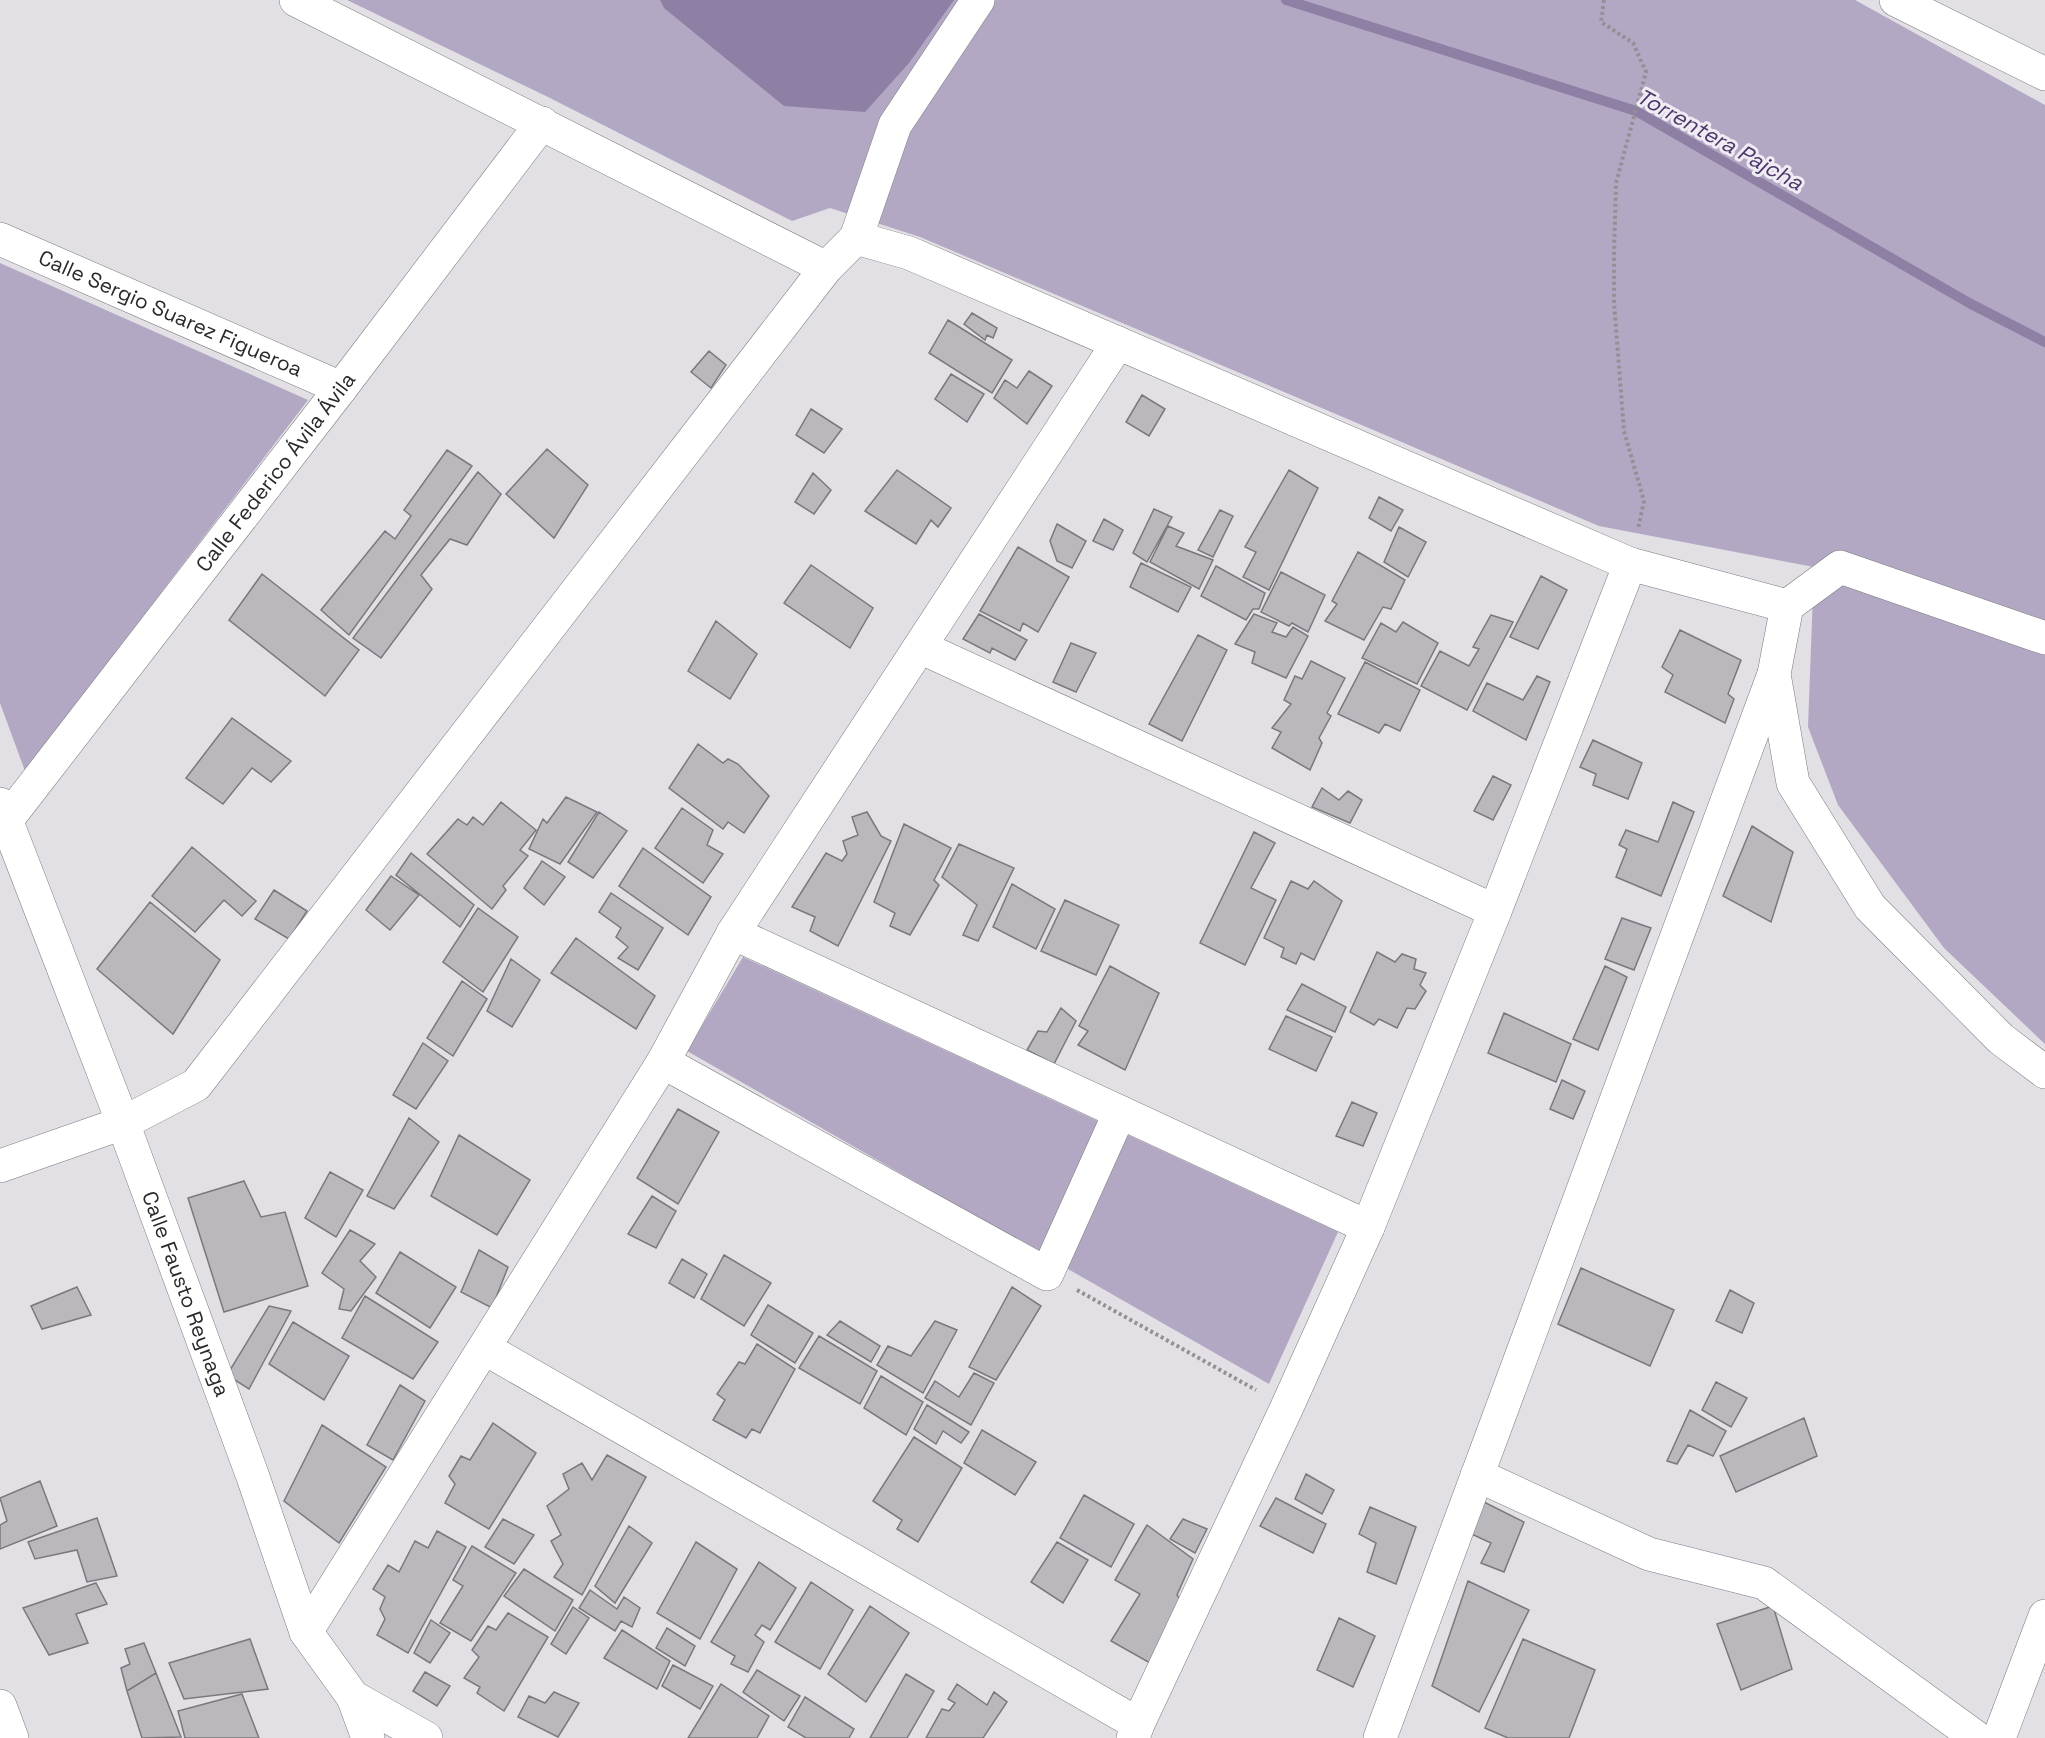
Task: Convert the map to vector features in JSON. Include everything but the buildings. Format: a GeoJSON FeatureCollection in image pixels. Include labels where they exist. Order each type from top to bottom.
{"type":"FeatureCollection","features":[{"type":"Feature","properties":{"kind":"street"},"geometry":{"type":"LineString","coordinates":[[296,0],[826,268]]}},
{"type":"Feature","properties":{"kind":"street"},"geometry":{"type":"LineString","coordinates":[[0,1166],[123,1123],[196,1084],[826,268],[856,238],[895,125],[978,0]]}},
{"type":"Feature","properties":{"kind":"street"},"geometry":{"type":"LineString","coordinates":[[1896,0],[2045,74]]}},
{"type":"Feature","properties":{"kind":"street","name":"Calle Federico Ávila Ávila"},"geometry":{"type":"LineString","coordinates":[[3,812],[341,388],[542,123]]}},
{"type":"Feature","properties":{"kind":"street"},"geometry":{"type":"LineString","coordinates":[[856,238],[909,253],[1630,564],[1787,606]]}},
{"type":"Feature","properties":{"kind":"street","name":"Calle Sergio Suarez Figueroa"},"geometry":{"type":"LineString","coordinates":[[0,239],[341,388]]}},
{"type":"Feature","properties":{"kind":"street"},"geometry":{"type":"LineString","coordinates":[[306,1632],[663,1062],[733,933],[1118,343]]}},
{"type":"Feature","properties":{"kind":"street"},"geometry":{"type":"LineString","coordinates":[[484,1348],[1136,1731],[1368,1227],[1495,911],[1630,564]]}},
{"type":"Feature","properties":{"kind":"street"},"geometry":{"type":"LineString","coordinates":[[1380,1738],[1774,674],[1787,606],[1840,567],[2045,638]]}},
{"type":"Feature","properties":{"kind":"street"},"geometry":{"type":"LineString","coordinates":[[920,647],[1495,911]]}},
{"type":"Feature","properties":{"kind":"street"},"geometry":{"type":"LineString","coordinates":[[1774,674],[1793,783],[1870,907],[2001,1039],[2045,1072]]}},
{"type":"Feature","properties":{"kind":"street","name":"Calle Fausto Reynaga"},"geometry":{"type":"LineString","coordinates":[[3,812],[123,1123],[253,1477],[306,1632],[353,1696],[426,1738]]}},
{"type":"Feature","properties":{"kind":"street"},"geometry":{"type":"LineString","coordinates":[[733,933],[1368,1227]]}},
{"type":"Feature","properties":{"kind":"street"},"geometry":{"type":"LineString","coordinates":[[663,1062],[1047,1274],[1120,1112]]}},
{"type":"Feature","properties":{"kind":"street"},"geometry":{"type":"LineString","coordinates":[[1478,1475],[1649,1554],[1764,1583],[1977,1738]]}},
{"type":"Feature","properties":{"kind":"street"},"geometry":{"type":"LineString","coordinates":[[1999,1738],[2045,1616]]}},
{"type":"Feature","properties":{"kind":"street"},"geometry":{"type":"LineString","coordinates":[[353,1696],[368,1738]]}},
{"type":"Feature","properties":{"kind":"street"},"geometry":{"type":"LineString","coordinates":[[0,1706],[12,1738]]}},
{"type":"Feature","properties":{"kind":"path"},"geometry":{"type":"LineString","coordinates":[[1604,0],[1601,21],[1633,43],[1646,72],[1617,183],[1614,255],[1614,303],[1624,431],[1644,501],[1630,564]]}},
{"type":"Feature","properties":{"kind":"path"},"geometry":{"type":"LineString","coordinates":[[1047,1274],[1287,1407]]}},
{"type":"Feature","properties":{"kind":"shaded area"},"geometry":{"type":"Polygon","coordinates":[[[347,0],[1855,0],[2045,105],[2045,1044],[1944,948],[1838,805],[1808,727],[1814,567],[1599,526],[920,237],[830,208],[792,221],[548,97],[347,0]]]}},
{"type":"Feature","properties":{"kind":"shaded area"},"geometry":{"type":"Polygon","coordinates":[[[660,0],[954,0],[909,63],[865,112],[784,106],[664,8],[660,0]]]}},
{"type":"Feature","properties":{"kind":"shaded area"},"geometry":{"type":"Polygon","coordinates":[[[0,263],[308,400],[25,771],[0,703],[0,263]]]}},
{"type":"Feature","properties":{"kind":"shaded area"},"geometry":{"type":"Polygon","coordinates":[[[743,957],[1338,1232],[1269,1384],[687,1051],[743,957]]]}},
{"type":"Feature","properties":{"kind":"waterway","name":"Torrentera Pajcha"},"geometry":{"type":"LineString","coordinates":[[1286,0],[1636,111],[1971,304],[2045,342]]}}]}
